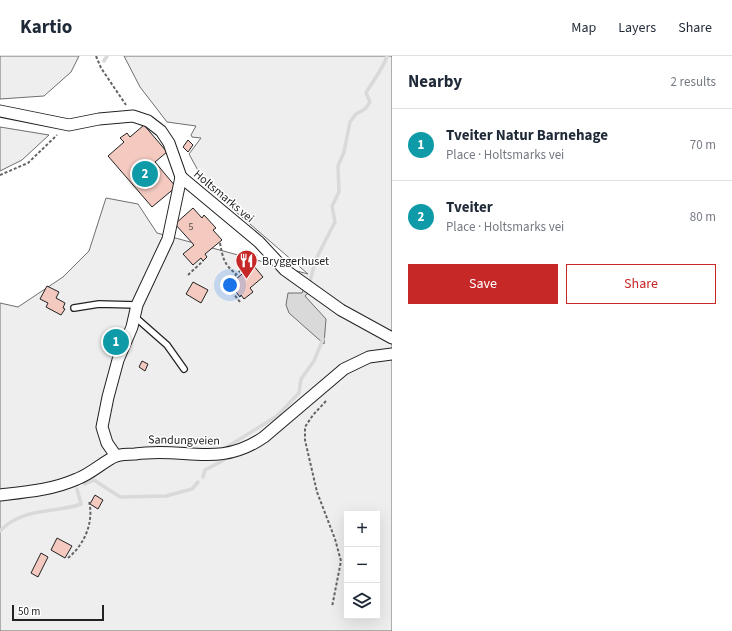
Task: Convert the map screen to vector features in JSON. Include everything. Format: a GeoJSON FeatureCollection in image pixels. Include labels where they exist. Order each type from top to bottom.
{"type":"FeatureCollection","features":[{"type":"Feature","properties":{"kind":"street"},"geometry":{"type":"LineString","coordinates":[[0,111],[68,125],[99,118],[133,116],[148,121],[160,131],[169,143],[181,177]]}},
{"type":"Feature","properties":{"kind":"street","name":"Holtsmarks vei"},"geometry":{"type":"LineString","coordinates":[[116,456],[107,443],[102,427],[118,360],[136,311],[168,239],[181,177],[259,242],[285,270],[341,310],[392,338]]}},
{"type":"Feature","properties":{"kind":"street","name":"Sandungveien"},"geometry":{"type":"LineString","coordinates":[[0,495],[41,491],[56,487],[78,479],[116,456],[146,452],[202,455],[232,453],[238,451],[251,446],[264,437],[344,369],[369,357],[392,354]]}},
{"type":"Feature","properties":{"kind":"lane"},"geometry":{"type":"LineString","coordinates":[[74,308],[99,304],[136,311],[167,345],[184,369]]}},
{"type":"Feature","properties":{"kind":"path"},"geometry":{"type":"LineString","coordinates":[[96,56],[101,68],[133,116]]}},
{"type":"Feature","properties":{"kind":"path"},"geometry":{"type":"LineString","coordinates":[[0,175],[28,163],[68,125]]}},
{"type":"Feature","properties":{"kind":"path"},"geometry":{"type":"LineString","coordinates":[[220,244],[227,267],[236,274]]}},
{"type":"Feature","properties":{"kind":"path"},"geometry":{"type":"LineString","coordinates":[[240,302],[226,284],[251,261]]}},
{"type":"Feature","properties":{"kind":"path"},"geometry":{"type":"LineString","coordinates":[[188,274],[203,262]]}},
{"type":"Feature","properties":{"kind":"path"},"geometry":{"type":"LineString","coordinates":[[328,399],[313,415],[305,427],[305,440],[317,492],[335,539],[341,561],[332,607]]}},
{"type":"Feature","properties":{"kind":"path"},"geometry":{"type":"LineString","coordinates":[[68,558],[73,554],[87,533],[91,522],[89,501]]}},
{"type":"Feature","properties":{"kind":"shaded area"},"geometry":{"type":"Polygon","coordinates":[[[0,56],[79,56],[71,72],[44,96],[0,99],[0,56]]]}},
{"type":"Feature","properties":{"kind":"shaded area"},"geometry":{"type":"Polygon","coordinates":[[[124,56],[392,56],[392,631],[0,631],[0,303],[18,307],[63,277],[89,251],[106,198],[138,204],[157,233],[308,274],[207,187],[189,154],[201,138],[192,137],[191,135],[196,126],[167,122],[140,87],[124,56]]]}},
{"type":"Feature","properties":{"kind":"shaded area"},"geometry":{"type":"Polygon","coordinates":[[[0,127],[49,135],[22,160],[0,171],[0,127]]]}},
{"type":"Feature","properties":{"kind":"shaded area"},"geometry":{"type":"Polygon","coordinates":[[[304,288],[308,293],[305,296],[326,319],[324,344],[289,313],[286,305],[288,293],[302,293],[304,288]]]}},
{"type":"Feature","properties":{"kind":"building"},"geometry":{"type":"Polygon","coordinates":[[[144,125],[167,152],[155,162],[176,187],[152,207],[108,156],[124,142],[120,138],[127,133],[130,137],[144,125]]]}},
{"type":"Feature","properties":{"kind":"building"},"geometry":{"type":"Polygon","coordinates":[[[188,140],[193,145],[188,152],[183,147],[188,140]]]}},
{"type":"Feature","properties":{"kind":"building"},"geometry":{"type":"Polygon","coordinates":[[[193,208],[202,218],[204,215],[216,228],[213,230],[222,240],[205,254],[207,257],[203,261],[201,258],[193,265],[183,254],[194,245],[175,224],[193,208]]]}},
{"type":"Feature","properties":{"kind":"building"},"geometry":{"type":"Polygon","coordinates":[[[253,265],[263,277],[250,288],[253,292],[244,299],[241,295],[240,297],[230,284],[253,265]]]}},
{"type":"Feature","properties":{"kind":"building"},"geometry":{"type":"Polygon","coordinates":[[[193,282],[208,290],[201,303],[186,294],[193,282]]]}},
{"type":"Feature","properties":{"kind":"building"},"geometry":{"type":"Polygon","coordinates":[[[47,286],[59,292],[56,298],[65,303],[63,308],[65,309],[61,315],[46,307],[48,303],[40,299],[47,286]]]}},
{"type":"Feature","properties":{"kind":"building"},"geometry":{"type":"Polygon","coordinates":[[[115,335],[122,341],[117,348],[109,343],[115,335]]]}},
{"type":"Feature","properties":{"kind":"building"},"geometry":{"type":"Polygon","coordinates":[[[142,361],[148,364],[145,371],[139,367],[142,361]]]}},
{"type":"Feature","properties":{"kind":"building"},"geometry":{"type":"Polygon","coordinates":[[[95,495],[103,500],[98,509],[90,504],[95,495]]]}},
{"type":"Feature","properties":{"kind":"building"},"geometry":{"type":"Polygon","coordinates":[[[57,538],[72,546],[65,558],[51,550],[57,538]]]}},
{"type":"Feature","properties":{"kind":"building"},"geometry":{"type":"Polygon","coordinates":[[[41,553],[48,557],[38,577],[31,573],[41,553]]]}},
{"type":"Feature","properties":{"kind":"waterway"},"geometry":{"type":"LineString","coordinates":[[104,61],[107,56]]}},
{"type":"Feature","properties":{"kind":"waterway"},"geometry":{"type":"LineString","coordinates":[[310,281],[316,259],[335,222],[332,206],[339,192],[338,166],[344,152],[350,122],[356,114],[365,109],[370,102],[366,93],[381,70],[387,56]]}},
{"type":"Feature","properties":{"kind":"waterway"},"geometry":{"type":"LineString","coordinates":[[227,447],[277,416],[299,393],[301,379],[314,361],[323,339]]}},
{"type":"Feature","properties":{"kind":"waterway"},"geometry":{"type":"LineString","coordinates":[[203,477],[205,470],[224,460]]}},
{"type":"Feature","properties":{"kind":"waterway"},"geometry":{"type":"LineString","coordinates":[[85,484],[94,480],[120,497],[166,496],[192,489],[198,482]]}},
{"type":"Feature","properties":{"kind":"waterway"},"geometry":{"type":"LineString","coordinates":[[0,531],[9,523],[18,518],[38,512],[81,504],[77,489]]}},
{"type":"Feature","properties":{"kind":"place","name":"Tveiter"},"geometry":{"type":"Point","coordinates":[145,174]}},
{"type":"Feature","properties":{"kind":"place","name":"Bryggerhuset"},"geometry":{"type":"Point","coordinates":[247,280]}},
{"type":"Feature","properties":{"kind":"place","name":"Tveiter Natur Barnehage"},"geometry":{"type":"Point","coordinates":[116,342]}}]}
